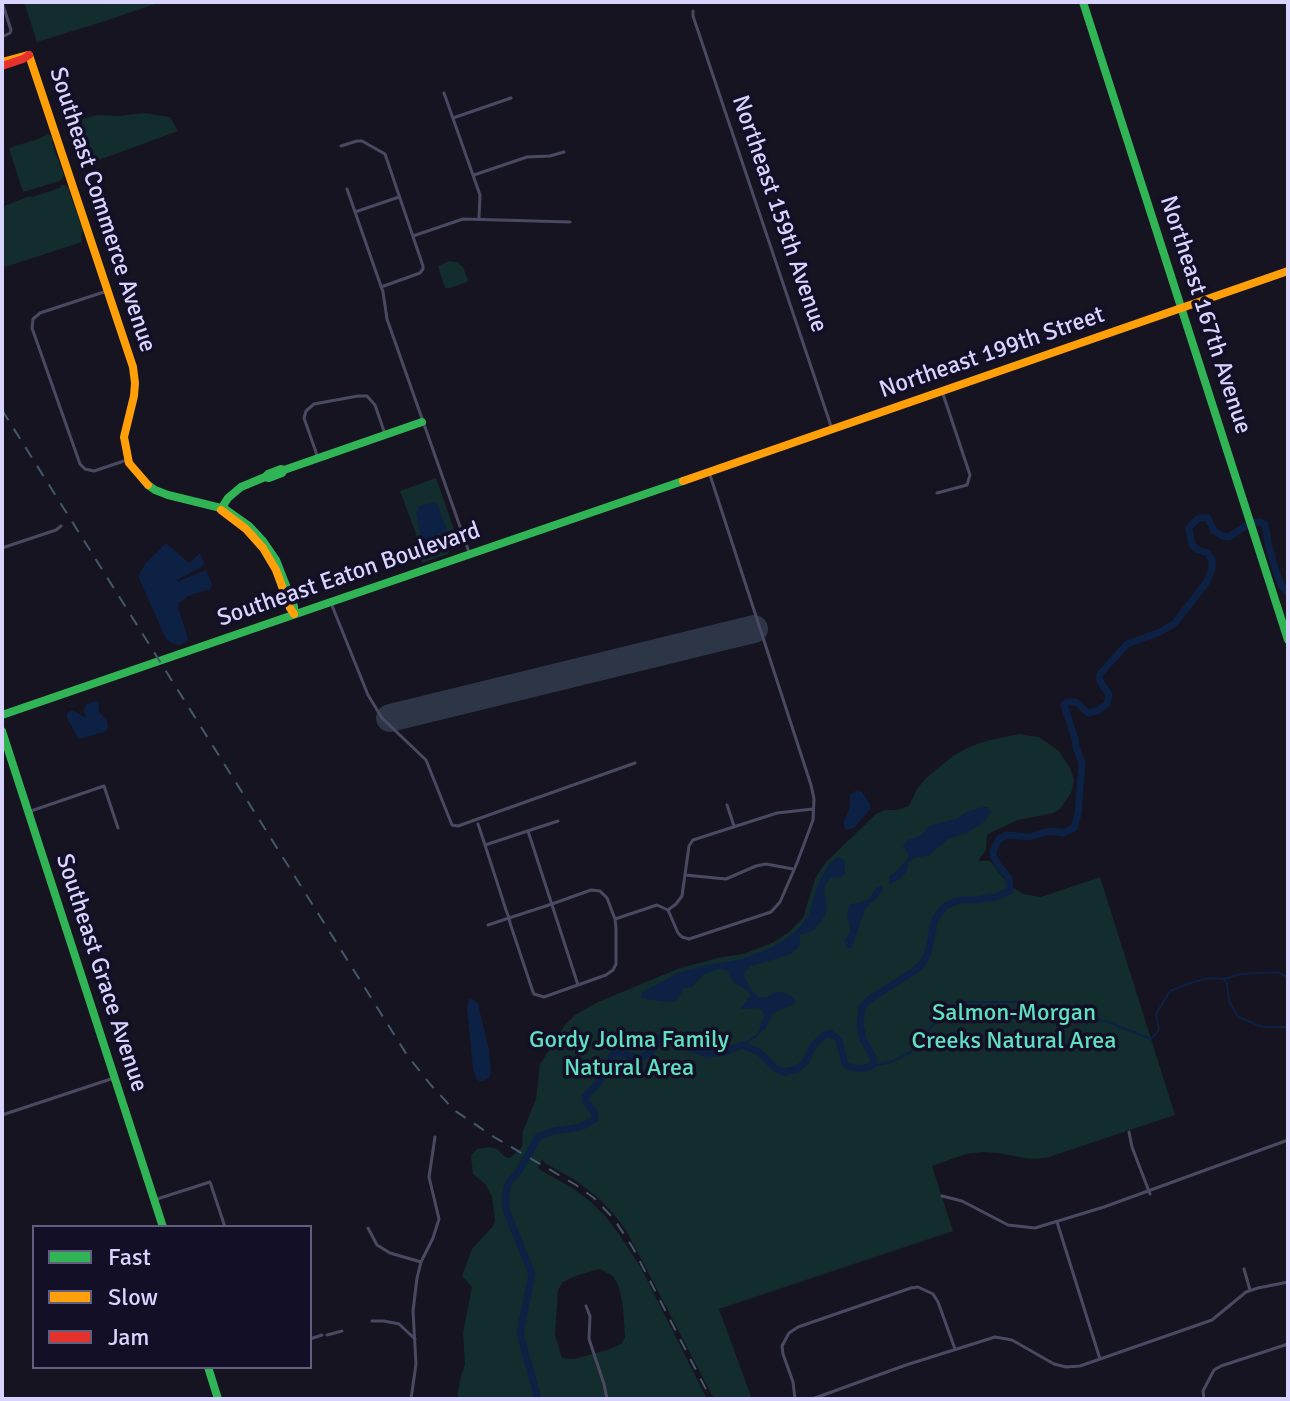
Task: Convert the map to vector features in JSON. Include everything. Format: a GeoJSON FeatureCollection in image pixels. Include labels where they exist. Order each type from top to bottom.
{"type":"FeatureCollection","features":[{"type":"Feature","properties":{"kind":"street"},"geometry":{"type":"LineString","coordinates":[[2,2],[11,32],[2,37]]}},
{"type":"Feature","properties":{"kind":"street","name":"Northeast 167th Avenue"},"geometry":{"type":"LineString","coordinates":[[1083,2],[1288,640]]}},
{"type":"Feature","properties":{"kind":"street","name":"Northeast 159th Avenue"},"geometry":{"type":"LineString","coordinates":[[693,11],[832,429]]}},
{"type":"Feature","properties":{"kind":"street","name":"Southeast Commerce Avenue"},"geometry":{"type":"LineString","coordinates":[[2,64],[29,55],[134,375],[134,396],[124,430],[128,459]]}},
{"type":"Feature","properties":{"kind":"street"},"geometry":{"type":"LineString","coordinates":[[444,93],[480,195],[479,218]]}},
{"type":"Feature","properties":{"kind":"street"},"geometry":{"type":"LineString","coordinates":[[453,118],[511,98]]}},
{"type":"Feature","properties":{"kind":"street"},"geometry":{"type":"LineString","coordinates":[[341,146],[362,141],[385,154],[423,269],[420,273],[381,287]]}},
{"type":"Feature","properties":{"kind":"street"},"geometry":{"type":"LineString","coordinates":[[474,175],[523,158],[564,152]]}},
{"type":"Feature","properties":{"kind":"street"},"geometry":{"type":"LineString","coordinates":[[347,189],[381,287],[387,319],[470,555]]}},
{"type":"Feature","properties":{"kind":"street"},"geometry":{"type":"LineString","coordinates":[[355,212],[399,197]]}},
{"type":"Feature","properties":{"kind":"street"},"geometry":{"type":"LineString","coordinates":[[413,236],[463,219],[570,222]]}},
{"type":"Feature","properties":{"kind":"street","name":"Northeast 199th Street"},"geometry":{"type":"LineString","coordinates":[[709,472],[1288,271]]}},
{"type":"Feature","properties":{"kind":"street"},"geometry":{"type":"LineString","coordinates":[[107,291],[40,313],[33,321],[32,331],[78,460],[85,469],[94,471],[128,459],[139,477],[155,490],[225,509],[245,523],[271,552],[289,591],[294,614]]}},
{"type":"Feature","properties":{"kind":"street"},"geometry":{"type":"LineString","coordinates":[[937,493],[967,485],[970,475],[942,391]]}},
{"type":"Feature","properties":{"kind":"street"},"geometry":{"type":"LineString","coordinates":[[318,458],[304,421],[306,411],[311,406],[327,400],[362,395],[369,397],[385,434]]}},
{"type":"Feature","properties":{"kind":"street"},"geometry":{"type":"LineString","coordinates":[[220,509],[247,484],[422,422]]}},
{"type":"Feature","properties":{"kind":"street"},"geometry":{"type":"LineString","coordinates":[[615,919],[657,905],[668,910],[678,933],[692,939],[767,914],[780,902],[809,831],[813,809],[811,785],[709,472]]}},
{"type":"Feature","properties":{"kind":"street","name":"Southeast Eaton Boulevard"},"geometry":{"type":"LineString","coordinates":[[2,715],[709,472]]}},
{"type":"Feature","properties":{"kind":"street"},"geometry":{"type":"LineString","coordinates":[[2,548],[61,526]]}},
{"type":"Feature","properties":{"kind":"street"},"geometry":{"type":"LineString","coordinates":[[331,602],[375,709],[426,760],[451,825],[458,826],[635,763]]}},
{"type":"Feature","properties":{"kind":"street","name":"Southeast Grace Avenue"},"geometry":{"type":"LineString","coordinates":[[2,731],[162,1225]]}},
{"type":"Feature","properties":{"kind":"street"},"geometry":{"type":"LineString","coordinates":[[28,812],[104,786],[118,828]]}},
{"type":"Feature","properties":{"kind":"street"},"geometry":{"type":"LineString","coordinates":[[727,805],[734,826]]}},
{"type":"Feature","properties":{"kind":"street"},"geometry":{"type":"LineString","coordinates":[[668,910],[681,898],[691,842],[777,813],[813,809]]}},
{"type":"Feature","properties":{"kind":"street"},"geometry":{"type":"LineString","coordinates":[[485,845],[558,821]]}},
{"type":"Feature","properties":{"kind":"street"},"geometry":{"type":"LineString","coordinates":[[478,824],[509,918],[533,992],[536,995],[544,997],[606,975],[613,970],[616,961],[615,919],[607,898],[600,891],[591,890],[552,904],[509,918],[488,925]]}},
{"type":"Feature","properties":{"kind":"street"},"geometry":{"type":"LineString","coordinates":[[528,831],[578,985]]}},
{"type":"Feature","properties":{"kind":"street"},"geometry":{"type":"LineString","coordinates":[[685,875],[726,879],[766,864],[794,870]]}},
{"type":"Feature","properties":{"kind":"street"},"geometry":{"type":"LineString","coordinates":[[2,1115],[114,1078]]}},
{"type":"Feature","properties":{"kind":"street"},"geometry":{"type":"LineString","coordinates":[[1129,1132],[1149,1192]]}},
{"type":"Feature","properties":{"kind":"street"},"geometry":{"type":"LineString","coordinates":[[411,1399],[416,1364],[413,1311],[417,1278],[439,1219],[429,1177],[435,1137]]}},
{"type":"Feature","properties":{"kind":"street"},"geometry":{"type":"LineString","coordinates":[[942,1196],[962,1201],[1003,1222],[1035,1228],[1149,1192],[1288,1140]]}},
{"type":"Feature","properties":{"kind":"street"},"geometry":{"type":"LineString","coordinates":[[1205,1170],[1207,1176]]}},
{"type":"Feature","properties":{"kind":"street"},"geometry":{"type":"LineString","coordinates":[[154,1200],[210,1182],[224,1225]]}},
{"type":"Feature","properties":{"kind":"street"},"geometry":{"type":"LineString","coordinates":[[1057,1222],[1100,1359]]}},
{"type":"Feature","properties":{"kind":"street"},"geometry":{"type":"LineString","coordinates":[[368,1228],[377,1245],[390,1253],[421,1262]]}},
{"type":"Feature","properties":{"kind":"street"},"geometry":{"type":"LineString","coordinates":[[1244,1269],[1250,1290]]}},
{"type":"Feature","properties":{"kind":"street"},"geometry":{"type":"LineString","coordinates":[[806,1399],[982,1339],[1001,1337],[1012,1340],[1054,1364],[1080,1366],[1146,1340],[1212,1320],[1250,1290],[1288,1282]]}},
{"type":"Feature","properties":{"kind":"street"},"geometry":{"type":"LineString","coordinates":[[795,1399],[782,1346],[789,1333],[798,1327],[911,1288],[918,1287],[933,1294],[955,1349]]}},
{"type":"Feature","properties":{"kind":"street"},"geometry":{"type":"LineString","coordinates":[[586,1306],[590,1316],[589,1339],[607,1399]]}},
{"type":"Feature","properties":{"kind":"street"},"geometry":{"type":"LineString","coordinates":[[372,1321],[399,1324],[415,1339]]}},
{"type":"Feature","properties":{"kind":"street"},"geometry":{"type":"LineString","coordinates":[[312,1338],[342,1331]]}},
{"type":"Feature","properties":{"kind":"street"},"geometry":{"type":"LineString","coordinates":[[1204,1399],[1203,1391],[1214,1370],[1288,1344]]}},
{"type":"Feature","properties":{"kind":"street"},"geometry":{"type":"LineString","coordinates":[[209,1369],[218,1399]]}},
{"type":"Feature","properties":{"kind":"green space"},"geometry":{"type":"Polygon","coordinates":[[[24,2],[161,2],[37,42],[24,2]]]}},
{"type":"Feature","properties":{"kind":"green space"},"geometry":{"type":"Polygon","coordinates":[[[144,113],[170,117],[178,131],[99,160],[84,162],[75,140],[75,124],[97,115],[144,113]]]}},
{"type":"Feature","properties":{"kind":"green space"},"geometry":{"type":"Polygon","coordinates":[[[48,134],[53,138],[64,176],[60,181],[23,192],[9,148],[48,134]]]}},
{"type":"Feature","properties":{"kind":"green space"},"geometry":{"type":"Polygon","coordinates":[[[61,185],[69,188],[83,230],[82,242],[5,267],[2,263],[2,207],[60,188],[61,185]]]}},
{"type":"Feature","properties":{"kind":"green space"},"geometry":{"type":"Polygon","coordinates":[[[449,261],[463,267],[467,282],[445,288],[438,266],[449,261]]]}},
{"type":"Feature","properties":{"kind":"green space"},"geometry":{"type":"Polygon","coordinates":[[[436,478],[456,535],[448,554],[422,563],[415,544],[416,534],[400,491],[436,478]]]}},
{"type":"Feature","properties":{"kind":"green space"},"geometry":{"type":"Polygon","coordinates":[[[1019,734],[1039,737],[1059,751],[1070,768],[1073,786],[1060,809],[1018,820],[990,833],[987,835],[986,850],[978,861],[990,861],[1009,885],[1023,894],[1041,897],[1100,877],[1175,1115],[1046,1158],[1029,1159],[983,1152],[966,1154],[932,1166],[953,1231],[719,1309],[752,1399],[714,1399],[626,1230],[596,1196],[543,1159],[538,1164],[539,1169],[591,1202],[619,1234],[641,1268],[707,1399],[457,1399],[465,1364],[463,1333],[472,1287],[462,1276],[472,1249],[493,1226],[495,1219],[492,1197],[486,1185],[473,1174],[471,1156],[477,1149],[490,1147],[510,1158],[522,1147],[523,1131],[536,1099],[540,1064],[565,1025],[575,1015],[598,1002],[680,968],[743,954],[788,933],[803,918],[815,879],[825,863],[876,814],[909,806],[926,778],[953,756],[986,741],[1019,734]],[[600,1269],[563,1282],[558,1290],[555,1335],[562,1358],[574,1359],[621,1344],[625,1337],[623,1307],[613,1276],[600,1269]]]}},
{"type":"Feature","properties":{"kind":"water"},"geometry":{"type":"Polygon","coordinates":[[[434,502],[447,530],[430,540],[429,554],[423,548],[416,513],[420,506],[434,502]]]}},
{"type":"Feature","properties":{"kind":"water"},"geometry":{"type":"Polygon","coordinates":[[[166,543],[189,563],[200,553],[204,563],[177,582],[206,570],[212,584],[210,589],[188,596],[179,603],[188,638],[179,645],[166,639],[138,576],[166,543]]]}},
{"type":"Feature","properties":{"kind":"water"},"geometry":{"type":"Polygon","coordinates":[[[98,701],[99,712],[107,721],[108,728],[105,732],[79,739],[67,713],[72,710],[86,718],[86,705],[98,701]]]}},
{"type":"Feature","properties":{"kind":"water"},"geometry":{"type":"Polygon","coordinates":[[[855,791],[862,792],[870,809],[854,828],[846,830],[843,823],[850,807],[850,795],[855,791]]]}},
{"type":"Feature","properties":{"kind":"water"},"geometry":{"type":"Polygon","coordinates":[[[986,807],[991,812],[983,823],[950,838],[929,855],[914,858],[900,879],[890,884],[889,877],[908,858],[903,846],[908,840],[922,835],[928,827],[986,807]]]}},
{"type":"Feature","properties":{"kind":"water"},"geometry":{"type":"Polygon","coordinates":[[[838,857],[845,861],[845,874],[839,878],[831,877],[825,885],[827,906],[818,926],[800,935],[799,947],[789,955],[751,966],[743,974],[758,997],[766,998],[781,992],[795,1000],[794,1004],[773,1013],[765,1029],[760,1029],[764,1017],[762,1010],[740,1009],[751,995],[734,983],[727,970],[717,969],[703,975],[691,988],[684,988],[676,1001],[642,998],[641,993],[678,973],[743,959],[784,940],[808,917],[818,884],[829,864],[838,857]]]}},
{"type":"Feature","properties":{"kind":"water"},"geometry":{"type":"Polygon","coordinates":[[[880,886],[883,888],[881,893],[865,909],[852,947],[848,948],[844,941],[850,933],[847,918],[849,905],[868,900],[880,886]]]}},
{"type":"Feature","properties":{"kind":"water"},"geometry":{"type":"Polygon","coordinates":[[[469,999],[478,1004],[489,1050],[491,1073],[483,1081],[476,1078],[473,1069],[467,1009],[469,999]]]}},
{"type":"Feature","properties":{"kind":"waterway"},"geometry":{"type":"LineString","coordinates":[[538,1399],[520,1333],[532,1274],[506,1210],[506,1191],[538,1137],[553,1131],[581,1127],[595,1119],[585,1097],[598,1084],[612,1055],[616,1053],[639,1058],[650,1053],[661,1038],[672,1036],[685,1046],[707,1054],[742,1045],[759,1052],[775,1068],[784,1072],[801,1066],[813,1046],[830,1033],[839,1040],[845,1064],[862,1069],[872,1066],[874,1059],[860,1026],[862,1007],[922,964],[928,953],[935,919],[945,906],[959,900],[996,897],[1010,891],[1009,878],[993,855],[999,839],[1007,835],[1029,837],[1050,831],[1063,833],[1074,828],[1082,763],[1064,705],[1076,702],[1088,713],[1107,704],[1109,695],[1100,681],[1101,673],[1127,644],[1175,623],[1206,583],[1212,560],[1208,553],[1192,545],[1189,528],[1194,522],[1199,518],[1208,518],[1214,531],[1229,537],[1250,523],[1265,524],[1274,565],[1281,585],[1288,593]]}},
{"type":"Feature","properties":{"kind":"waterway"},"geometry":{"type":"LineString","coordinates":[[1224,979],[1241,974],[1278,972],[1288,978]]}},
{"type":"Feature","properties":{"kind":"waterway"},"geometry":{"type":"LineString","coordinates":[[872,1066],[892,1062],[911,1052],[945,1010],[966,1002],[1017,1002],[1105,1021],[1151,1039],[1159,1030],[1156,1014],[1170,991],[1211,978],[1224,979],[1229,1001],[1238,1017],[1263,1027],[1288,1027]]}},
{"type":"Feature","properties":{"kind":"waterway"},"geometry":{"type":"LineString","coordinates":[[742,1045],[761,1030]]}},
{"type":"Feature","properties":{"kind":"runway"},"geometry":{"type":"LineString","coordinates":[[390,718],[754,629]]}},
{"type":"Feature","properties":{"kind":"railway"},"geometry":{"type":"LineString","coordinates":[[2,410],[407,1055],[454,1110],[576,1185],[614,1219],[633,1248],[711,1399]]}},
{"type":"Feature","properties":{"kind":"traffic: fast"},"geometry":{"type":"LineString","coordinates":[[1083,2],[1288,640]]}},
{"type":"Feature","properties":{"kind":"traffic: fast"},"geometry":{"type":"LineString","coordinates":[[265,477],[422,422]]}},
{"type":"Feature","properties":{"kind":"traffic: fast"},"geometry":{"type":"LineString","coordinates":[[221,509],[241,487],[284,470]]}},
{"type":"Feature","properties":{"kind":"traffic: fast"},"geometry":{"type":"LineString","coordinates":[[2,715],[683,481]]}},
{"type":"Feature","properties":{"kind":"traffic: fast"},"geometry":{"type":"LineString","coordinates":[[148,485],[168,495],[225,509],[249,526],[276,560],[294,606],[294,614]]}},
{"type":"Feature","properties":{"kind":"traffic: fast"},"geometry":{"type":"LineString","coordinates":[[2,731],[162,1225]]}},
{"type":"Feature","properties":{"kind":"traffic: fast"},"geometry":{"type":"LineString","coordinates":[[209,1369],[218,1399]]}},
{"type":"Feature","properties":{"kind":"traffic: slow"},"geometry":{"type":"LineString","coordinates":[[2,62],[28,55]]}},
{"type":"Feature","properties":{"kind":"traffic: slow"},"geometry":{"type":"LineString","coordinates":[[29,55],[133,367],[134,396],[124,437],[129,463],[148,485]]}},
{"type":"Feature","properties":{"kind":"traffic: slow"},"geometry":{"type":"LineString","coordinates":[[683,481],[1288,271]]}},
{"type":"Feature","properties":{"kind":"traffic: slow"},"geometry":{"type":"LineString","coordinates":[[221,510],[246,529],[263,548],[276,570],[294,614]]}},
{"type":"Feature","properties":{"kind":"traffic: jam"},"geometry":{"type":"LineString","coordinates":[[2,66],[29,55]]}},
{"type":"Feature","properties":{"kind":"park label","name":"Salmon-Morgan Creeks Natural Area"},"geometry":{"type":"Point","coordinates":[1014,1028]}},
{"type":"Feature","properties":{"kind":"park label","name":"Gordy Jolma Family Natural Area"},"geometry":{"type":"Point","coordinates":[629,1055]}}]}
